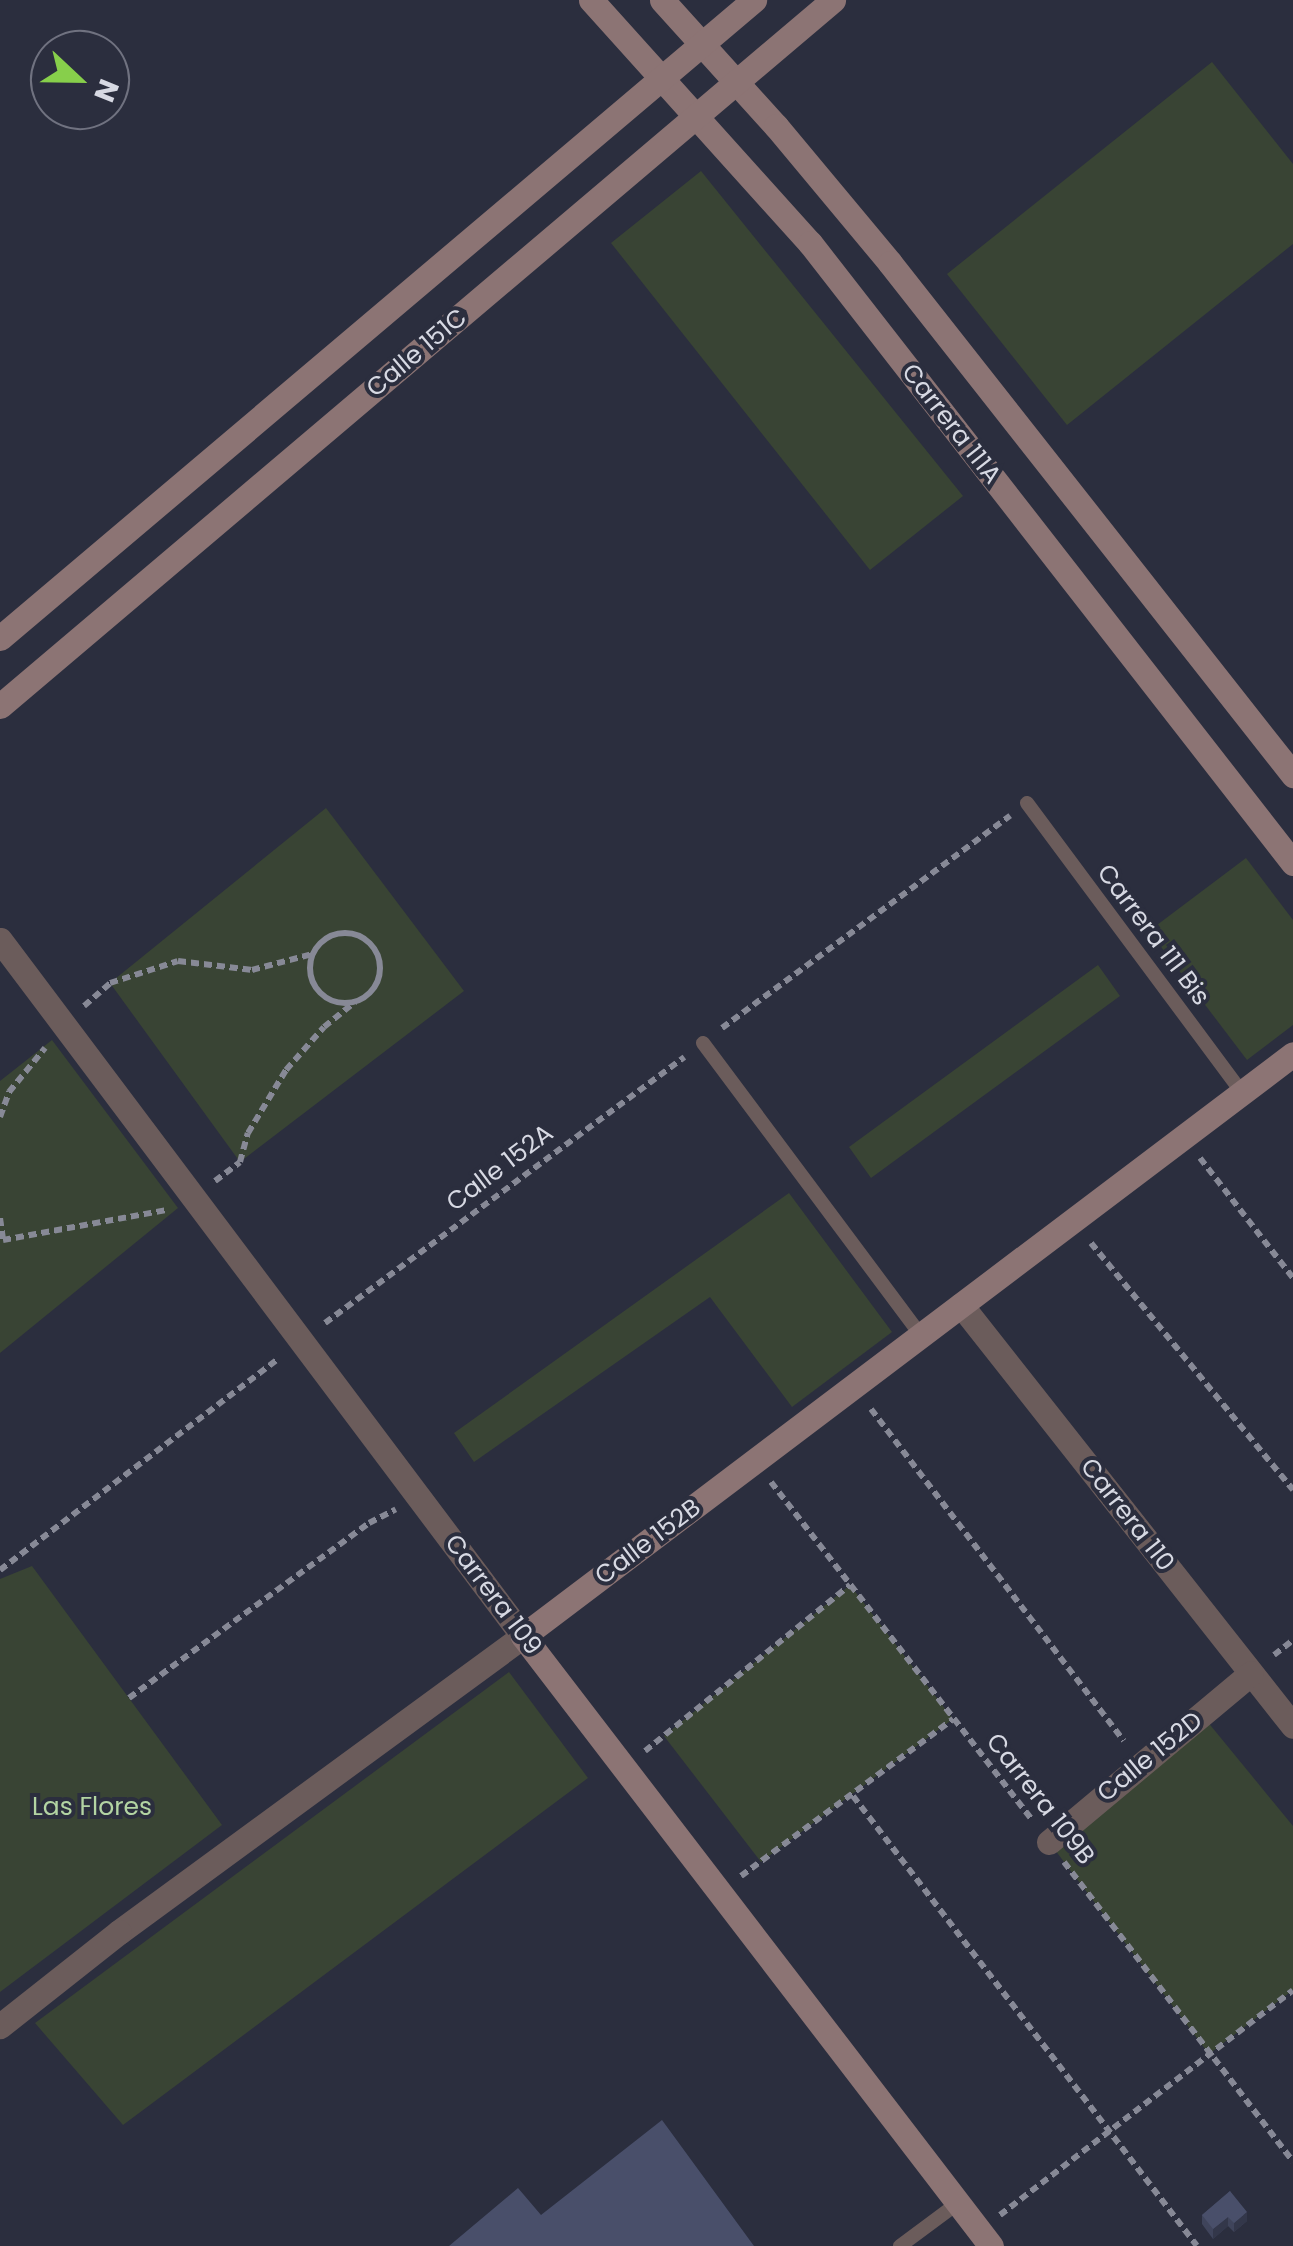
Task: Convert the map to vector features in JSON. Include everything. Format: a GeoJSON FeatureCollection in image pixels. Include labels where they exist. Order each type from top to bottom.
{"type":"FeatureCollection","features":[{"type":"Feature","properties":{"kind":"street","name":"Carrera 111A"},"geometry":{"type":"LineString","coordinates":[[590,0],[810,243],[1293,863]]}},
{"type":"Feature","properties":{"kind":"street","name":"Carrera 111A"},"geometry":{"type":"LineString","coordinates":[[662,0],[890,264],[1293,775]]}},
{"type":"Feature","properties":{"kind":"street","name":"Calle 151C"},"geometry":{"type":"LineString","coordinates":[[0,638],[754,0]]}},
{"type":"Feature","properties":{"kind":"street","name":"Calle 151C"},"geometry":{"type":"LineString","coordinates":[[0,706],[833,0]]}},
{"type":"Feature","properties":{"kind":"street","name":"Carrera 109"},"geometry":{"type":"LineString","coordinates":[[0,940],[523,1636],[985,2238]]}},
{"type":"Feature","properties":{"kind":"street","name":"Calle 152B"},"geometry":{"type":"LineString","coordinates":[[0,2026],[119,1932],[523,1636],[1293,1054]]}},
{"type":"Feature","properties":{"kind":"street","name":"Carrera 110"},"geometry":{"type":"LineString","coordinates":[[961,1305],[1293,1726]]}},
{"type":"Feature","properties":{"kind":"street","name":"Calle 152D"},"geometry":{"type":"LineString","coordinates":[[1049,1842],[1251,1673]]}},
{"type":"Feature","properties":{"kind":"lane","name":"Carrera 111 Bis"},"geometry":{"type":"LineString","coordinates":[[1027,803],[1242,1093]]}},
{"type":"Feature","properties":{"kind":"lane"},"geometry":{"type":"LineString","coordinates":[[703,1042],[921,1336]]}},
{"type":"Feature","properties":{"kind":"lane"},"geometry":{"type":"LineString","coordinates":[[900,2246],[958,2203]]}},
{"type":"Feature","properties":{"kind":"path","name":"Calle 152A"},"geometry":{"type":"LineString","coordinates":[[0,1570],[301,1340],[1027,803]]}},
{"type":"Feature","properties":{"kind":"path"},"geometry":{"type":"LineString","coordinates":[[0,1117],[9,1092],[63,1024],[110,983],[134,972],[178,961],[252,970],[312,954],[328,936],[340,933],[363,937],[372,944],[381,967],[374,989],[324,1027],[286,1070],[248,1133],[240,1162],[194,1198],[178,1208],[3,1240],[0,1218]]}},
{"type":"Feature","properties":{"kind":"path"},"geometry":{"type":"LineString","coordinates":[[312,954],[311,976],[322,996],[356,1002]]}},
{"type":"Feature","properties":{"kind":"path"},"geometry":{"type":"LineString","coordinates":[[1184,1137],[1291,1272]]}},
{"type":"Feature","properties":{"kind":"path"},"geometry":{"type":"LineString","coordinates":[[1073,1221],[1293,1490]]}},
{"type":"Feature","properties":{"kind":"path"},"geometry":{"type":"LineString","coordinates":[[854,1386],[1140,1762]]}},
{"type":"Feature","properties":{"kind":"path","name":"Carrera 109B"},"geometry":{"type":"LineString","coordinates":[[755,1461],[1293,2162]]}},
{"type":"Feature","properties":{"kind":"path"},"geometry":{"type":"LineString","coordinates":[[128,1698],[369,1523],[420,1498]]}},
{"type":"Feature","properties":{"kind":"path"},"geometry":{"type":"LineString","coordinates":[[624,1768],[850,1585]]}},
{"type":"Feature","properties":{"kind":"path"},"geometry":{"type":"LineString","coordinates":[[720,1892],[953,1719]]}},
{"type":"Feature","properties":{"kind":"path"},"geometry":{"type":"LineString","coordinates":[[853,1796],[1196,2246]]}},
{"type":"Feature","properties":{"kind":"path"},"geometry":{"type":"LineString","coordinates":[[985,2238],[1110,2130],[1293,1990]]}},
{"type":"Feature","properties":{"kind":"green space"},"geometry":{"type":"Polygon","coordinates":[[[1212,62],[1293,164],[1293,244],[1067,425],[947,274],[1212,62]]]}},
{"type":"Feature","properties":{"kind":"green space"},"geometry":{"type":"Polygon","coordinates":[[[701,171],[963,496],[870,570],[611,243],[701,171]]]}},
{"type":"Feature","properties":{"kind":"green space"},"geometry":{"type":"Polygon","coordinates":[[[326,808],[464,991],[240,1162],[110,983],[326,808]]]}},
{"type":"Feature","properties":{"kind":"green space"},"geometry":{"type":"Polygon","coordinates":[[[1246,858],[1293,920],[1293,1025],[1247,1060],[1149,931],[1246,858]]]}},
{"type":"Feature","properties":{"kind":"green space"},"geometry":{"type":"Polygon","coordinates":[[[1098,965],[1120,996],[871,1178],[849,1147],[1098,965]]]}},
{"type":"Feature","properties":{"kind":"green space"},"geometry":{"type":"Polygon","coordinates":[[[52,1040],[178,1208],[0,1353],[0,1081],[52,1040]]]}},
{"type":"Feature","properties":{"kind":"green space"},"geometry":{"type":"Polygon","coordinates":[[[789,1193],[892,1332],[792,1407],[710,1297],[474,1462],[454,1433],[789,1193]]]}},
{"type":"Feature","properties":{"kind":"green space","name":"Las Flores"},"geometry":{"type":"Polygon","coordinates":[[[32,1566],[222,1825],[0,1992],[0,1579],[32,1566]]]}},
{"type":"Feature","properties":{"kind":"green space"},"geometry":{"type":"Polygon","coordinates":[[[850,1585],[953,1719],[761,1862],[664,1736],[850,1585]]]}},
{"type":"Feature","properties":{"kind":"green space"},"geometry":{"type":"Polygon","coordinates":[[[509,1672],[588,1778],[123,2125],[35,2023],[509,1672]]]}},
{"type":"Feature","properties":{"kind":"green space"},"geometry":{"type":"Polygon","coordinates":[[[1202,1715],[1293,1826],[1293,1990],[1209,2054],[1049,1842],[1202,1715]]]}},
{"type":"Feature","properties":{"kind":"building"},"geometry":{"type":"Polygon","coordinates":[[[662,2120],[754,2246],[449,2246],[518,2188],[541,2215],[662,2120]]]}},
{"type":"Feature","properties":{"kind":"building"},"geometry":{"type":"Polygon","coordinates":[[[1230,2191],[1247,2212],[1234,2223],[1228,2217],[1213,2229],[1202,2215],[1230,2191]]]}}]}
